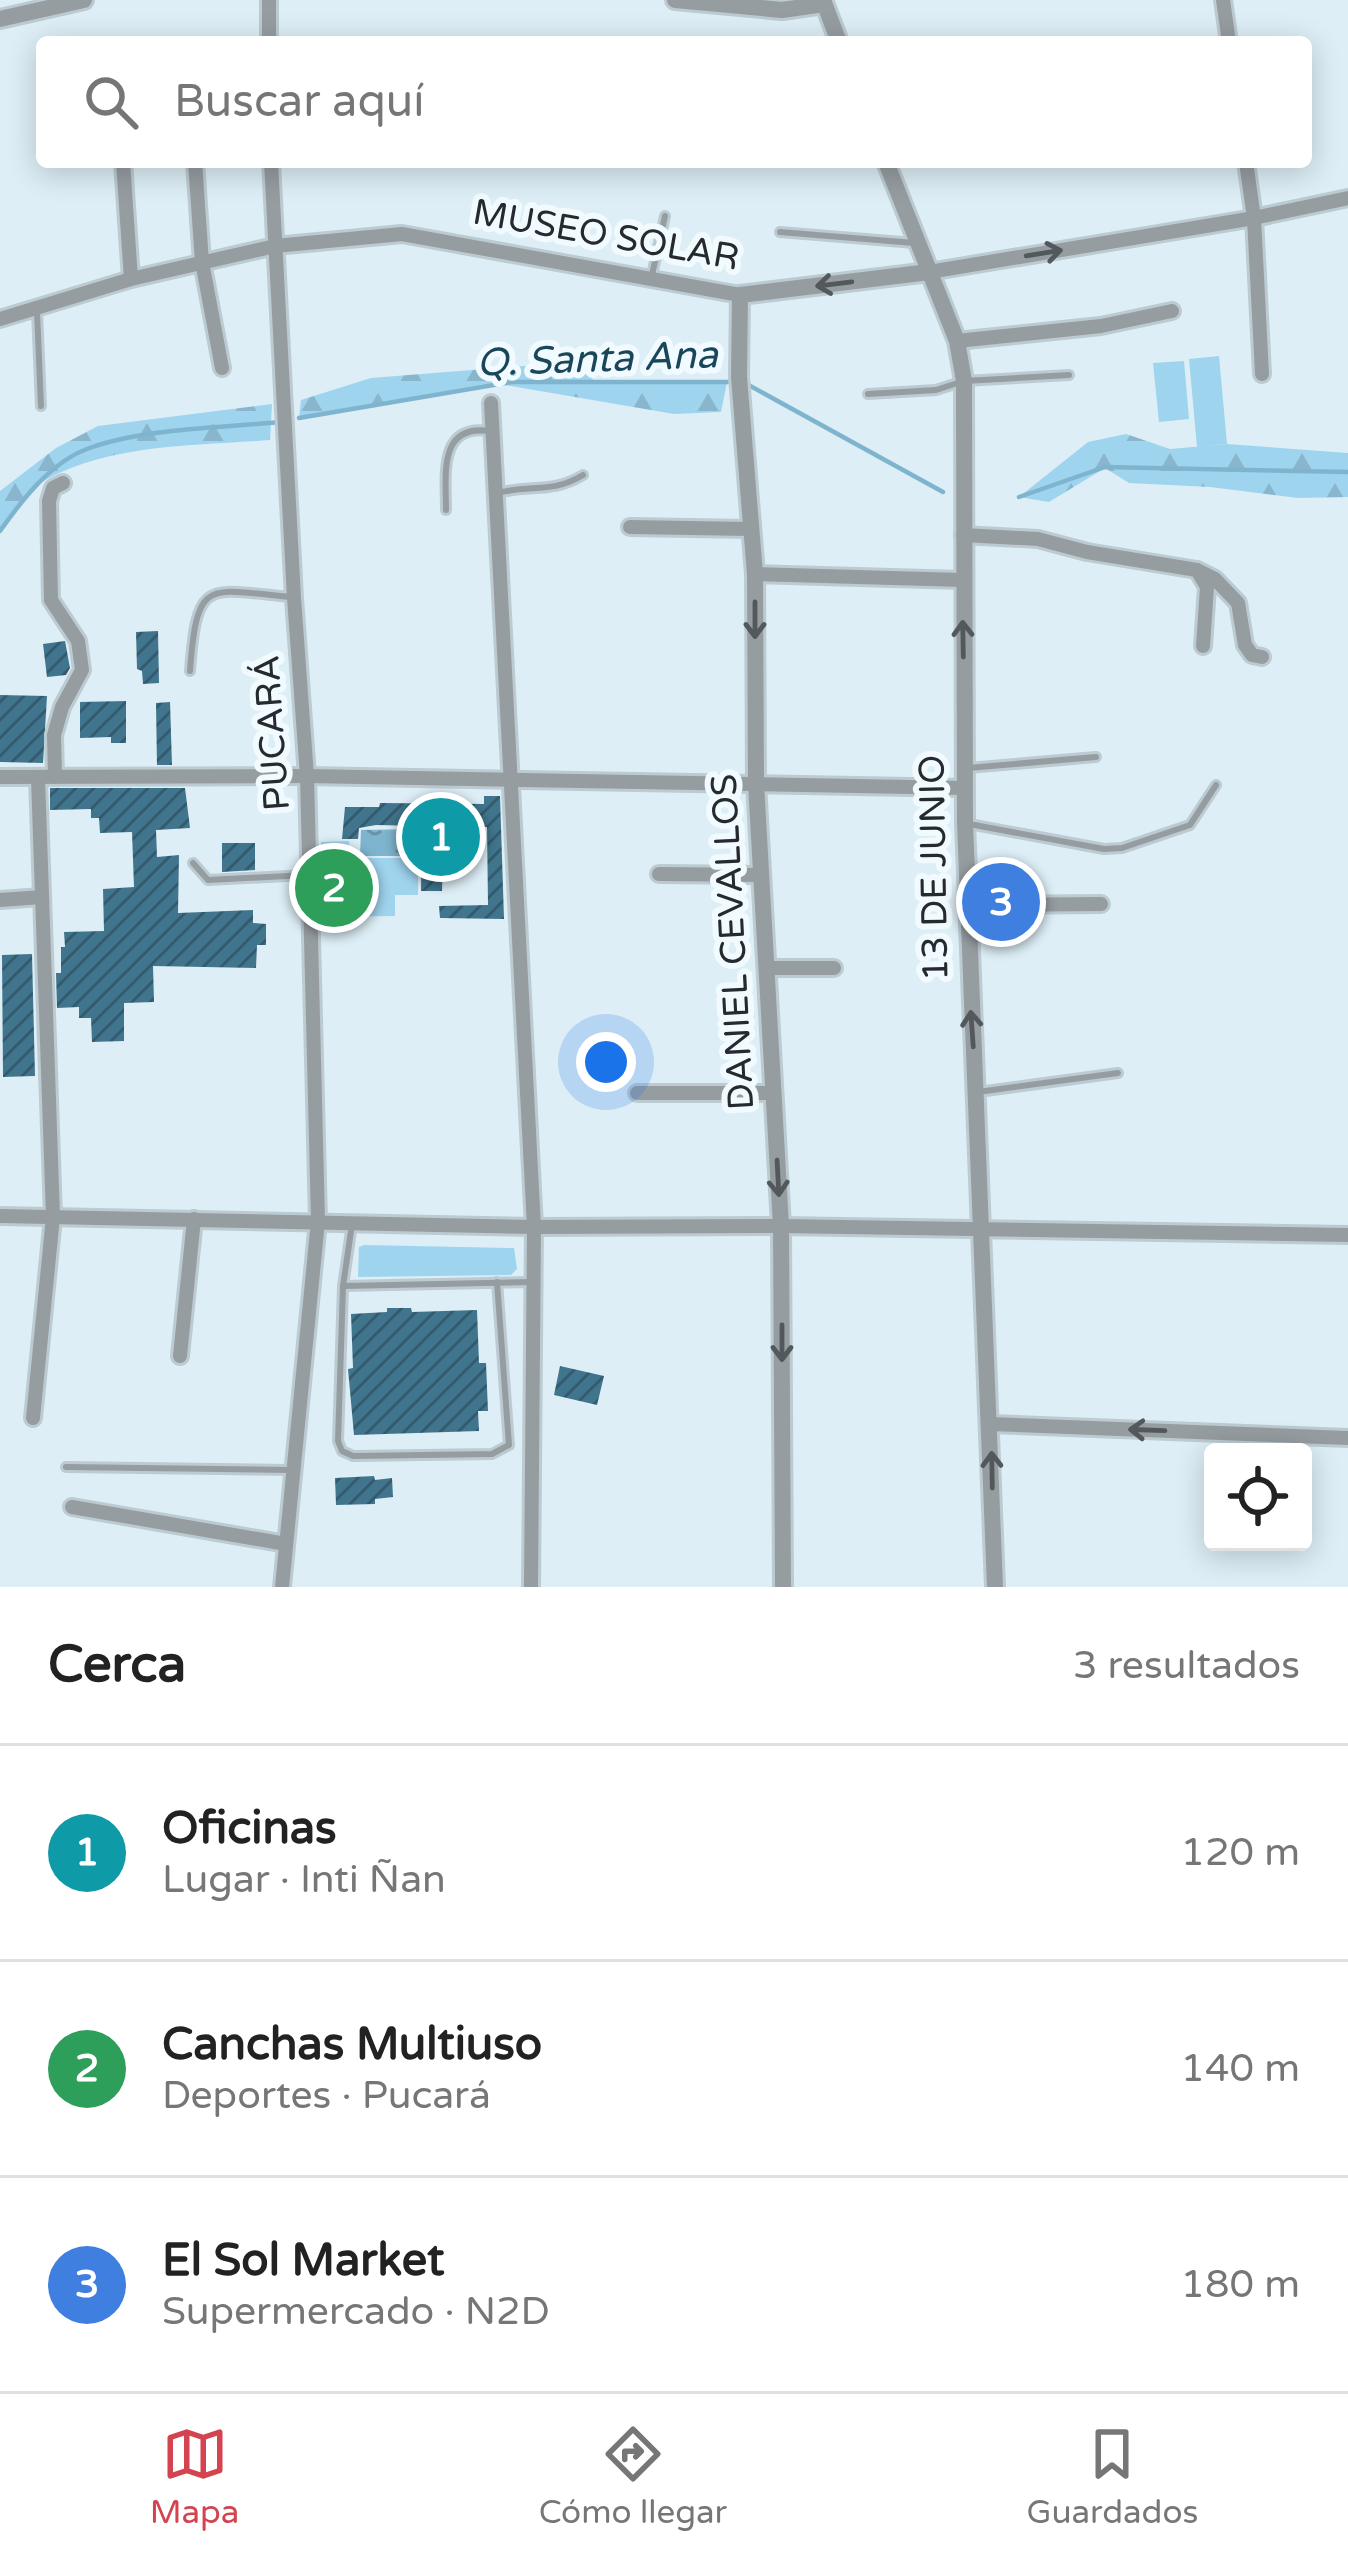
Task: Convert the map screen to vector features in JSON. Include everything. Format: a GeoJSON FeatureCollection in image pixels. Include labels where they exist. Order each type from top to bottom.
{"type":"FeatureCollection","features":[{"type":"Feature","properties":{"kind":"street"},"geometry":{"type":"LineString","coordinates":[[0,19],[84,0]]}},
{"type":"Feature","properties":{"kind":"street"},"geometry":{"type":"LineString","coordinates":[[269,0],[269,36]]}},
{"type":"Feature","properties":{"kind":"street"},"geometry":{"type":"LineString","coordinates":[[675,0],[782,10],[823,2],[837,36]]}},
{"type":"Feature","properties":{"kind":"street"},"geometry":{"type":"LineString","coordinates":[[1223,0],[1228,36]]}},
{"type":"Feature","properties":{"kind":"street"},"geometry":{"type":"LineString","coordinates":[[123,168],[130,279]]}},
{"type":"Feature","properties":{"kind":"street"},"geometry":{"type":"LineString","coordinates":[[195,168],[202,262],[222,368]]}},
{"type":"Feature","properties":{"kind":"street","name":"PUCARÁ"},"geometry":{"type":"LineString","coordinates":[[272,168],[307,776],[318,1221],[282,1587]]}},
{"type":"Feature","properties":{"kind":"street","name":"13 DE JUNIO"},"geometry":{"type":"LineString","coordinates":[[888,168],[957,341],[964,381],[965,824],[995,1587]]}},
{"type":"Feature","properties":{"kind":"street"},"geometry":{"type":"LineString","coordinates":[[1247,168],[1262,374]]}},
{"type":"Feature","properties":{"kind":"street","name":"MUSEO SOLAR"},"geometry":{"type":"LineString","coordinates":[[0,319],[130,279],[275,246],[402,233],[740,295],[928,272],[1348,198]]}},
{"type":"Feature","properties":{"kind":"street","name":"DANIEL CEVALLOS"},"geometry":{"type":"LineString","coordinates":[[740,295],[740,377],[755,574],[756,782],[781,1226],[782,1587]]}},
{"type":"Feature","properties":{"kind":"street"},"geometry":{"type":"LineString","coordinates":[[957,341],[1101,326],[1172,311]]}},
{"type":"Feature","properties":{"kind":"street"},"geometry":{"type":"LineString","coordinates":[[491,403],[534,1227],[531,1587]]}},
{"type":"Feature","properties":{"kind":"street"},"geometry":{"type":"LineString","coordinates":[[55,778],[54,735],[62,707],[82,670],[78,641],[51,600],[49,501],[53,488],[63,483]]}},
{"type":"Feature","properties":{"kind":"street"},"geometry":{"type":"LineString","coordinates":[[631,527],[750,530]]}},
{"type":"Feature","properties":{"kind":"street"},"geometry":{"type":"LineString","coordinates":[[963,535],[1038,538],[1087,552],[1197,570],[1233,595],[1241,608],[1245,645],[1252,655],[1262,657]]}},
{"type":"Feature","properties":{"kind":"street"},"geometry":{"type":"LineString","coordinates":[[1197,570],[1207,587],[1203,646]]}},
{"type":"Feature","properties":{"kind":"street"},"geometry":{"type":"LineString","coordinates":[[755,574],[962,580]]}},
{"type":"Feature","properties":{"kind":"street"},"geometry":{"type":"LineString","coordinates":[[0,777],[756,782],[964,778]]}},
{"type":"Feature","properties":{"kind":"street"},"geometry":{"type":"LineString","coordinates":[[33,1418],[53,1217],[38,778]]}},
{"type":"Feature","properties":{"kind":"street"},"geometry":{"type":"LineString","coordinates":[[659,874],[761,875]]}},
{"type":"Feature","properties":{"kind":"street"},"geometry":{"type":"LineString","coordinates":[[0,900],[42,898]]}},
{"type":"Feature","properties":{"kind":"street"},"geometry":{"type":"LineString","coordinates":[[968,905],[1101,904]]}},
{"type":"Feature","properties":{"kind":"street"},"geometry":{"type":"LineString","coordinates":[[766,968],[834,968]]}},
{"type":"Feature","properties":{"kind":"street"},"geometry":{"type":"LineString","coordinates":[[638,1093],[773,1093]]}},
{"type":"Feature","properties":{"kind":"street"},"geometry":{"type":"LineString","coordinates":[[0,1216],[1348,1235]]}},
{"type":"Feature","properties":{"kind":"street"},"geometry":{"type":"LineString","coordinates":[[180,1356],[194,1219]]}},
{"type":"Feature","properties":{"kind":"street"},"geometry":{"type":"LineString","coordinates":[[990,1424],[1348,1438]]}},
{"type":"Feature","properties":{"kind":"street"},"geometry":{"type":"LineString","coordinates":[[72,1507],[286,1544]]}},
{"type":"Feature","properties":{"kind":"lane"},"geometry":{"type":"LineString","coordinates":[[651,279],[664,216]]}},
{"type":"Feature","properties":{"kind":"lane"},"geometry":{"type":"LineString","coordinates":[[780,232],[917,243]]}},
{"type":"Feature","properties":{"kind":"lane"},"geometry":{"type":"LineString","coordinates":[[37,308],[41,406]]}},
{"type":"Feature","properties":{"kind":"lane"},"geometry":{"type":"LineString","coordinates":[[868,394],[936,390],[964,381],[1069,375]]}},
{"type":"Feature","properties":{"kind":"lane"},"geometry":{"type":"LineString","coordinates":[[446,510],[446,454],[452,442],[465,432],[493,431]]}},
{"type":"Feature","properties":{"kind":"lane"},"geometry":{"type":"LineString","coordinates":[[498,494],[562,488],[583,475]]}},
{"type":"Feature","properties":{"kind":"lane"},"geometry":{"type":"LineString","coordinates":[[190,671],[194,622],[204,602],[216,593],[239,589],[294,598]]}},
{"type":"Feature","properties":{"kind":"lane"},"geometry":{"type":"LineString","coordinates":[[964,778],[1096,757]]}},
{"type":"Feature","properties":{"kind":"lane"},"geometry":{"type":"LineString","coordinates":[[965,824],[1104,849],[1122,848],[1190,825],[1216,785]]}},
{"type":"Feature","properties":{"kind":"lane"},"geometry":{"type":"LineString","coordinates":[[193,863],[208,880],[309,874]]}},
{"type":"Feature","properties":{"kind":"lane"},"geometry":{"type":"LineString","coordinates":[[976,1093],[1118,1073]]}},
{"type":"Feature","properties":{"kind":"lane"},"geometry":{"type":"LineString","coordinates":[[352,1222],[343,1286],[338,1441],[342,1451],[353,1456],[492,1454],[509,1445],[497,1282]]}},
{"type":"Feature","properties":{"kind":"lane"},"geometry":{"type":"LineString","coordinates":[[343,1286],[534,1282]]}},
{"type":"Feature","properties":{"kind":"lane"},"geometry":{"type":"LineString","coordinates":[[66,1467],[291,1471]]}},
{"type":"Feature","properties":{"kind":"green space"},"geometry":{"type":"Polygon","coordinates":[[[1219,356],[1227,444],[1197,447],[1189,359],[1219,356]]]}},
{"type":"Feature","properties":{"kind":"green space"},"geometry":{"type":"Polygon","coordinates":[[[1184,361],[1189,419],[1159,422],[1153,363],[1184,361]]]}},
{"type":"Feature","properties":{"kind":"green space"},"geometry":{"type":"Polygon","coordinates":[[[573,362],[596,382],[727,382],[721,412],[674,414],[499,384],[299,418],[301,400],[371,378],[573,362]]]}},
{"type":"Feature","properties":{"kind":"green space"},"geometry":{"type":"Polygon","coordinates":[[[272,404],[270,440],[149,449],[88,462],[34,487],[0,531],[0,491],[56,448],[98,426],[272,404]]]}},
{"type":"Feature","properties":{"kind":"green space"},"geometry":{"type":"Polygon","coordinates":[[[1126,434],[1170,449],[1227,444],[1348,453],[1348,497],[1298,498],[1129,483],[1105,468],[1049,502],[1019,497],[1088,442],[1126,434]]]}},
{"type":"Feature","properties":{"kind":"green space"},"geometry":{"type":"Polygon","coordinates":[[[349,841],[349,858],[418,858],[418,895],[395,895],[395,916],[321,917],[321,842],[349,841]]]}},
{"type":"Feature","properties":{"kind":"green space"},"geometry":{"type":"Polygon","coordinates":[[[359,1247],[514,1248],[517,1269],[511,1275],[358,1277],[359,1247]]]}},
{"type":"Feature","properties":{"kind":"water"},"geometry":{"type":"Polygon","coordinates":[[[421,829],[422,856],[360,856],[361,830],[421,829]]]}},
{"type":"Feature","properties":{"kind":"building"},"geometry":{"type":"Polygon","coordinates":[[[158,631],[159,683],[143,684],[142,671],[137,669],[136,632],[158,631]]]}},
{"type":"Feature","properties":{"kind":"building"},"geometry":{"type":"Polygon","coordinates":[[[65,641],[70,668],[66,675],[47,677],[43,644],[65,641]]]}},
{"type":"Feature","properties":{"kind":"building"},"geometry":{"type":"Polygon","coordinates":[[[0,695],[47,696],[43,763],[0,762],[0,695]]]}},
{"type":"Feature","properties":{"kind":"building"},"geometry":{"type":"Polygon","coordinates":[[[126,701],[126,743],[111,743],[111,737],[80,738],[80,702],[126,701]]]}},
{"type":"Feature","properties":{"kind":"building"},"geometry":{"type":"Polygon","coordinates":[[[170,702],[172,765],[157,765],[156,703],[170,702]]]}},
{"type":"Feature","properties":{"kind":"building"},"geometry":{"type":"Polygon","coordinates":[[[50,788],[185,788],[190,828],[156,830],[157,857],[179,855],[178,913],[253,910],[253,923],[266,924],[266,945],[257,945],[256,968],[153,966],[154,1002],[124,1003],[124,1041],[92,1042],[91,1018],[79,1018],[79,1007],[57,1008],[56,973],[61,973],[64,932],[104,931],[103,889],[134,887],[132,832],[100,833],[99,818],[91,818],[91,809],[50,810],[50,788]]]}},
{"type":"Feature","properties":{"kind":"building"},"geometry":{"type":"Polygon","coordinates":[[[484,796],[500,796],[504,919],[440,918],[439,906],[488,905],[487,827],[459,827],[459,842],[450,842],[450,852],[443,852],[442,891],[421,891],[422,826],[376,825],[359,828],[358,839],[342,839],[345,807],[484,804],[484,796]]]}},
{"type":"Feature","properties":{"kind":"building"},"geometry":{"type":"Polygon","coordinates":[[[222,843],[255,843],[255,870],[222,872],[222,843]]]}},
{"type":"Feature","properties":{"kind":"building"},"geometry":{"type":"Polygon","coordinates":[[[32,954],[35,1076],[3,1077],[2,955],[32,954]]]}},
{"type":"Feature","properties":{"kind":"building"},"geometry":{"type":"Polygon","coordinates":[[[387,1308],[477,1310],[479,1363],[486,1363],[488,1411],[478,1411],[479,1431],[354,1435],[348,1369],[353,1368],[351,1314],[387,1312],[387,1308]]]}},
{"type":"Feature","properties":{"kind":"building"},"geometry":{"type":"Polygon","coordinates":[[[560,1366],[604,1376],[597,1405],[554,1395],[560,1366]]]}},
{"type":"Feature","properties":{"kind":"building"},"geometry":{"type":"Polygon","coordinates":[[[374,1476],[375,1480],[392,1478],[393,1497],[375,1499],[375,1504],[336,1505],[335,1478],[374,1476]]]}},
{"type":"Feature","properties":{"kind":"waterway","name":"Q. Santa Ana"},"geometry":{"type":"LineString","coordinates":[[299,418],[512,382],[734,382]]}},
{"type":"Feature","properties":{"kind":"waterway","name":"Q. Santa Ana"},"geometry":{"type":"LineString","coordinates":[[745,383],[943,492]]}},
{"type":"Feature","properties":{"kind":"waterway","name":"Q. Santa Ana"},"geometry":{"type":"LineString","coordinates":[[0,531],[49,473],[87,449],[157,433],[280,422]]}},
{"type":"Feature","properties":{"kind":"waterway","name":"Q. Santa Ana"},"geometry":{"type":"LineString","coordinates":[[1019,497],[1105,467],[1348,472]]}},
{"type":"Feature","properties":{"kind":"place","name":"Oficinas"},"geometry":{"type":"Point","coordinates":[441,837]}},
{"type":"Feature","properties":{"kind":"place","name":"Canchas Multiuso"},"geometry":{"type":"Point","coordinates":[334,888]}},
{"type":"Feature","properties":{"kind":"place","name":"El Sol Market"},"geometry":{"type":"Point","coordinates":[1001,902]}}]}
